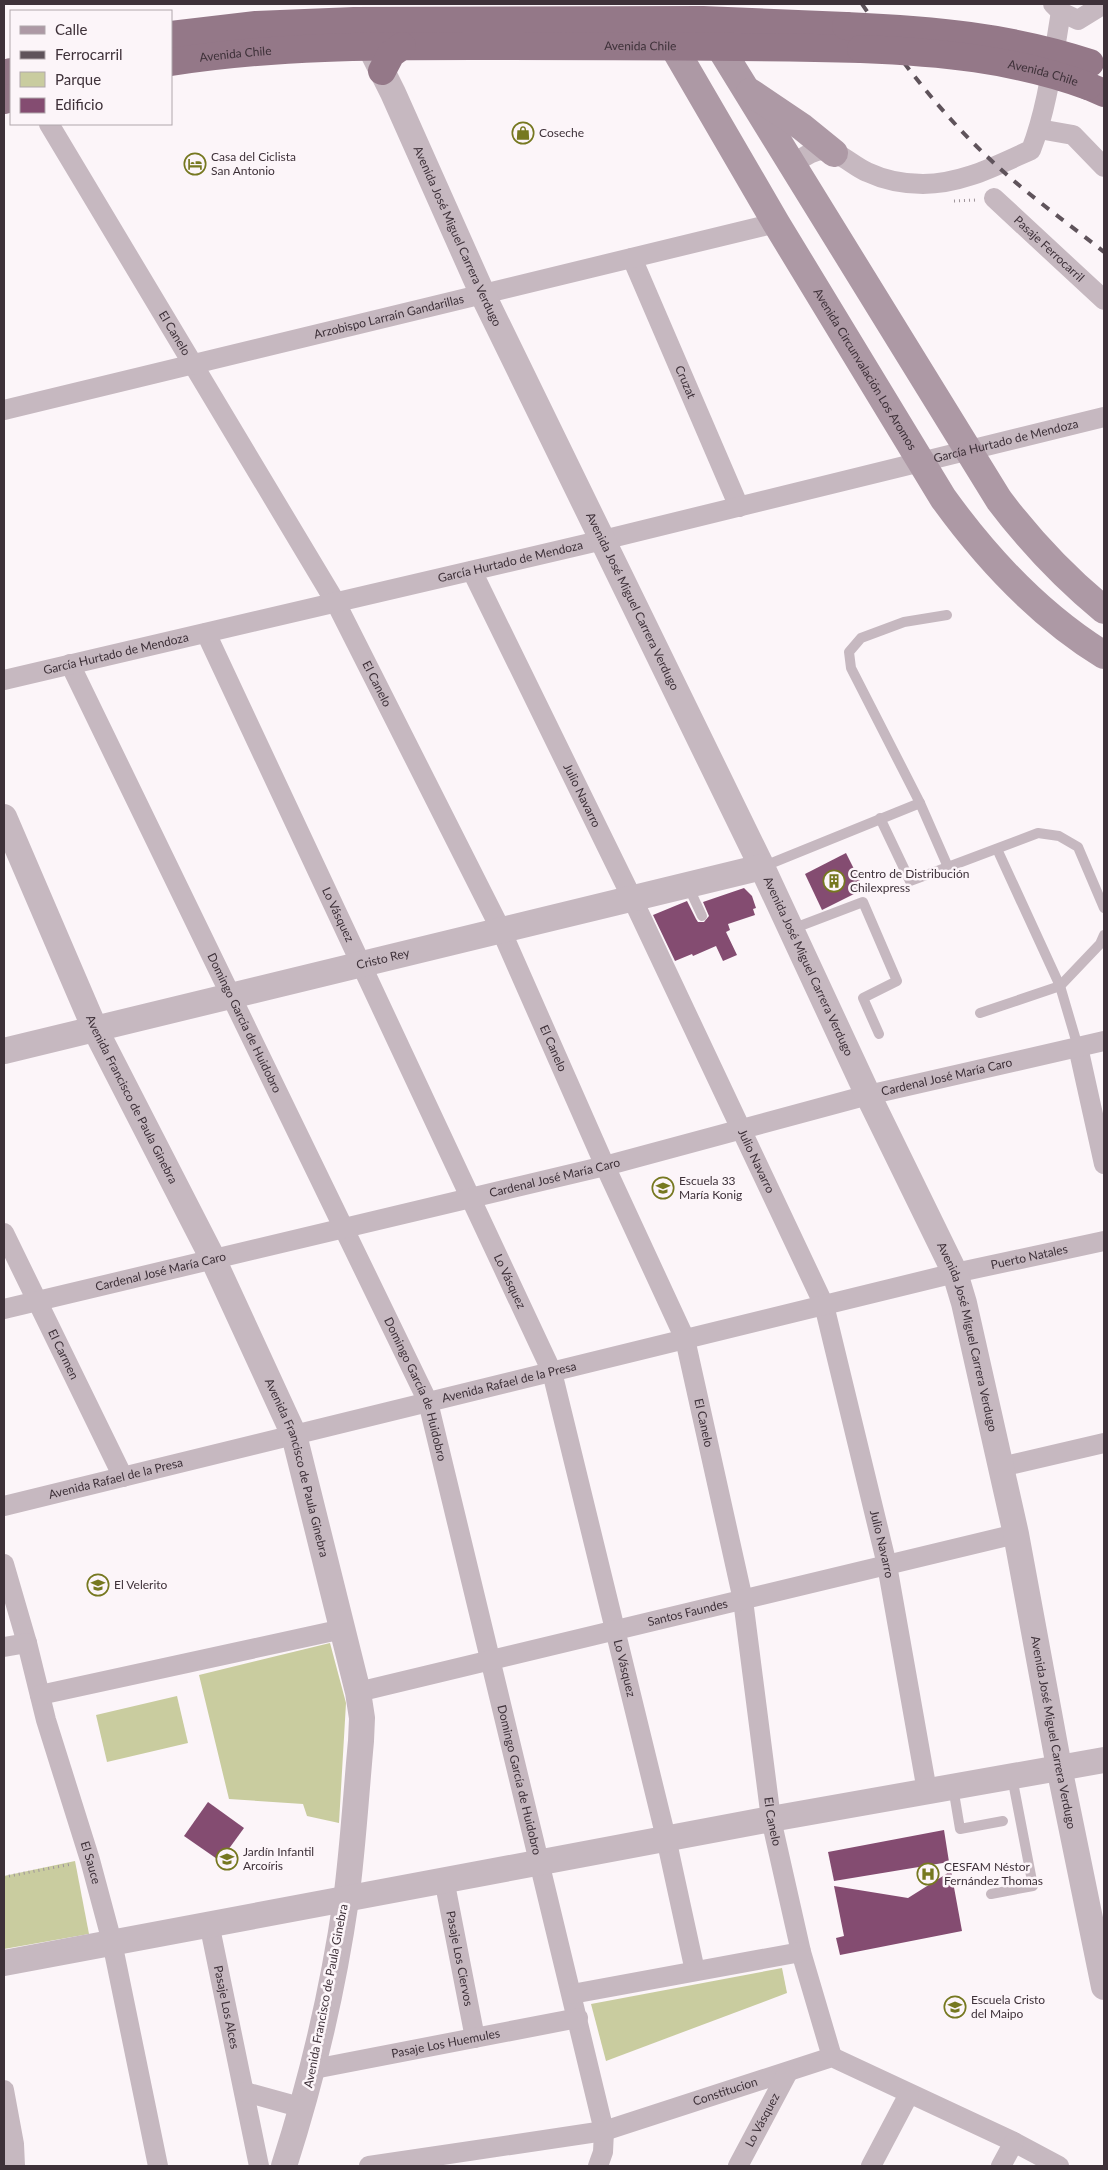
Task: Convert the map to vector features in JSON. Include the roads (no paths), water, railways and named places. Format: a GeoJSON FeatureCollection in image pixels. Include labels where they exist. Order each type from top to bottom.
{"type":"FeatureCollection","features":[{"type":"Feature","properties":{"kind":"highway","name":"Avenida Chile"},"geometry":{"type":"LineString","coordinates":[[172,36],[348,12],[703,20],[927,29],[975,35],[1036,47],[1096,78]]}},
{"type":"Feature","properties":{"kind":"highway","name":"Avenida Chile"},"geometry":{"type":"LineString","coordinates":[[172,62],[254,52],[369,46],[719,46],[861,49],[938,54],[1096,78]]}},
{"type":"Feature","properties":{"kind":"highway"},"geometry":{"type":"LineString","coordinates":[[382,71],[391,54],[402,46]]}},
{"type":"Feature","properties":{"kind":"highway"},"geometry":{"type":"LineString","coordinates":[[4,100],[8,77]]}},
{"type":"Feature","properties":{"kind":"main road","name":"Avenida Circunvalación Los Aromos"},"geometry":{"type":"LineString","coordinates":[[673,46],[776,222],[943,498],[991,559],[1046,613],[1104,656]]}},
{"type":"Feature","properties":{"kind":"main road"},"geometry":{"type":"LineString","coordinates":[[719,46],[999,500],[1036,547],[1059,571],[1104,610]]}},
{"type":"Feature","properties":{"kind":"main road"},"geometry":{"type":"LineString","coordinates":[[746,90],[779,110],[834,153]]}},
{"type":"Feature","properties":{"kind":"street"},"geometry":{"type":"LineString","coordinates":[[792,165],[816,151],[824,150],[834,153],[850,164],[884,178],[912,183],[941,183],[979,174],[1031,150],[1039,129],[1064,12],[1104,4]]}},
{"type":"Feature","properties":{"kind":"street","name":"Avenida José Miguel Carrera Verdugo"},"geometry":{"type":"LineString","coordinates":[[348,12],[382,71],[483,295],[792,929],[868,1096],[955,1273],[964,1303],[1016,1534],[1059,1767],[1104,1979]]}},
{"type":"Feature","properties":{"kind":"street","name":"El Canelo"},"geometry":{"type":"LineString","coordinates":[[50,125],[196,365],[336,603],[501,930],[605,1166],[685,1339],[743,1600],[771,1819],[801,1952],[832,2057]]}},
{"type":"Feature","properties":{"kind":"street"},"geometry":{"type":"LineString","coordinates":[[1039,129],[1073,135],[1104,167]]}},
{"type":"Feature","properties":{"kind":"street","name":"Pasaje Ferrocarril"},"geometry":{"type":"LineString","coordinates":[[994,198],[1104,300]]}},
{"type":"Feature","properties":{"kind":"street","name":"Arzobispo Larraín Gandarillas"},"geometry":{"type":"LineString","coordinates":[[4,410],[196,365],[776,222]]}},
{"type":"Feature","properties":{"kind":"street","name":"Cruzat"},"geometry":{"type":"LineString","coordinates":[[632,258],[738,507]]}},
{"type":"Feature","properties":{"kind":"street","name":"García Hurtado de Mendoza"},"geometry":{"type":"LineString","coordinates":[[4,680],[603,540],[1104,417]]}},
{"type":"Feature","properties":{"kind":"street","name":"Julio Navarro"},"geometry":{"type":"LineString","coordinates":[[472,571],[632,898],[824,1305],[887,1565],[927,1791]]}},
{"type":"Feature","properties":{"kind":"street","name":"Lo Vásquez"},"geometry":{"type":"LineString","coordinates":[[206,633],[552,1372],[666,1838],[695,1971]]}},
{"type":"Feature","properties":{"kind":"street","name":"Domingo García de Huidobro"},"geometry":{"type":"LineString","coordinates":[[70,664],[428,1402],[541,1862],[604,2131],[603,2152],[598,2166]]}},
{"type":"Feature","properties":{"kind":"street","name":"Avenida Francisco de Paula Ginebra"},"geometry":{"type":"LineString","coordinates":[[4,817],[95,1029],[213,1259],[294,1435],[358,1692],[362,1718],[362,1735],[340,1940],[314,2069],[284,2166]]}},
{"type":"Feature","properties":{"kind":"street","name":"Cristo Rey"},"geometry":{"type":"LineString","coordinates":[[4,1051],[762,867]]}},
{"type":"Feature","properties":{"kind":"street","name":"Cardenal José María Caro"},"geometry":{"type":"LineString","coordinates":[[4,1309],[605,1166],[868,1096],[1104,1041]]}},
{"type":"Feature","properties":{"kind":"street"},"geometry":{"type":"LineString","coordinates":[[1078,1047],[1103,1153]]}},
{"type":"Feature","properties":{"kind":"street","name":"El Carmen"},"geometry":{"type":"LineString","coordinates":[[4,1233],[123,1477]]}},
{"type":"Feature","properties":{"kind":"street","name":"Puerto Natales"},"geometry":{"type":"LineString","coordinates":[[955,1273],[1104,1241]]}},
{"type":"Feature","properties":{"kind":"street","name":"Avenida Rafael de la Presa"},"geometry":{"type":"LineString","coordinates":[[4,1506],[955,1273]]}},
{"type":"Feature","properties":{"kind":"street"},"geometry":{"type":"LineString","coordinates":[[1001,1467],[1104,1443]]}},
{"type":"Feature","properties":{"kind":"street","name":"Santos Faundes"},"geometry":{"type":"LineString","coordinates":[[358,1692],[1016,1534]]}},
{"type":"Feature","properties":{"kind":"street","name":"El Sauce"},"geometry":{"type":"LineString","coordinates":[[4,1564],[112,1942],[158,2166]]}},
{"type":"Feature","properties":{"kind":"street"},"geometry":{"type":"LineString","coordinates":[[40,1695],[342,1628]]}},
{"type":"Feature","properties":{"kind":"street"},"geometry":{"type":"LineString","coordinates":[[4,1647],[27,1642]]}},
{"type":"Feature","properties":{"kind":"street"},"geometry":{"type":"LineString","coordinates":[[4,1963],[666,1838],[1104,1760]]}},
{"type":"Feature","properties":{"kind":"street","name":"Pasaje Los Ciervos"},"geometry":{"type":"LineString","coordinates":[[444,1879],[475,2038]]}},
{"type":"Feature","properties":{"kind":"street","name":"Pasaje Los Alces"},"geometry":{"type":"LineString","coordinates":[[209,1923],[259,2166]]}},
{"type":"Feature","properties":{"kind":"street"},"geometry":{"type":"LineString","coordinates":[[572,1994],[801,1952]]}},
{"type":"Feature","properties":{"kind":"street","name":"Pasaje Los Huemules"},"geometry":{"type":"LineString","coordinates":[[314,2069],[578,2018]]}},
{"type":"Feature","properties":{"kind":"street"},"geometry":{"type":"LineString","coordinates":[[832,2057],[1014,2142],[1059,2166]]}},
{"type":"Feature","properties":{"kind":"street","name":"Constitucion"},"geometry":{"type":"LineString","coordinates":[[369,2166],[458,2159],[604,2131],[832,2057]]}},
{"type":"Feature","properties":{"kind":"street","name":"Lo Vásquez"},"geometry":{"type":"LineString","coordinates":[[738,2166],[788,2072]]}},
{"type":"Feature","properties":{"kind":"street"},"geometry":{"type":"LineString","coordinates":[[4,2090],[14,2144],[15,2166]]}},
{"type":"Feature","properties":{"kind":"street"},"geometry":{"type":"LineString","coordinates":[[245,2092],[303,2108]]}},
{"type":"Feature","properties":{"kind":"street"},"geometry":{"type":"LineString","coordinates":[[871,2166],[909,2094]]}},
{"type":"Feature","properties":{"kind":"street"},"geometry":{"type":"LineString","coordinates":[[1001,2166],[1014,2142]]}},
{"type":"Feature","properties":{"kind":"lane"},"geometry":{"type":"LineString","coordinates":[[947,615],[904,622],[861,638],[849,652],[851,668],[920,803],[948,866]]}},
{"type":"Feature","properties":{"kind":"lane"},"geometry":{"type":"LineString","coordinates":[[762,867],[920,803]]}},
{"type":"Feature","properties":{"kind":"lane"},"geometry":{"type":"LineString","coordinates":[[880,818],[910,882],[1038,833],[1059,836],[1078,847],[1104,908]]}},
{"type":"Feature","properties":{"kind":"lane"},"geometry":{"type":"LineString","coordinates":[[997,849],[1060,986],[1078,1047]]}},
{"type":"Feature","properties":{"kind":"lane"},"geometry":{"type":"LineString","coordinates":[[688,885],[702,916]]}},
{"type":"Feature","properties":{"kind":"lane"},"geometry":{"type":"LineString","coordinates":[[792,929],[863,902],[897,981],[863,998],[879,1034]]}},
{"type":"Feature","properties":{"kind":"lane"},"geometry":{"type":"LineString","coordinates":[[980,1013],[1060,986],[1100,944],[1104,935]]}},
{"type":"Feature","properties":{"kind":"lane"},"geometry":{"type":"LineString","coordinates":[[991,1894],[1033,1886],[1012,1776]]}},
{"type":"Feature","properties":{"kind":"lane"},"geometry":{"type":"LineString","coordinates":[[953,1786],[960,1829],[1003,1821]]}},
{"type":"Feature","properties":{"kind":"railway"},"geometry":{"type":"LineString","coordinates":[[862,4],[924,88],[976,146],[1021,187],[1104,252]]}},
{"type":"Feature","properties":{"kind":"place","name":"Coseche"},"geometry":{"type":"Point","coordinates":[523,133]}},
{"type":"Feature","properties":{"kind":"place","name":"Casa del Ciclista San Antonio"},"geometry":{"type":"Point","coordinates":[195,164]}},
{"type":"Feature","properties":{"kind":"place","name":"Centro de Distribución Chilexpress"},"geometry":{"type":"Point","coordinates":[834,881]}},
{"type":"Feature","properties":{"kind":"place","name":"Escuela 33 María Konig"},"geometry":{"type":"Point","coordinates":[663,1188]}},
{"type":"Feature","properties":{"kind":"place","name":"El Velerito"},"geometry":{"type":"Point","coordinates":[98,1585]}},
{"type":"Feature","properties":{"kind":"place","name":"Jardín Infantil Arcoíris"},"geometry":{"type":"Point","coordinates":[227,1859]}},
{"type":"Feature","properties":{"kind":"place","name":"CESFAM Néstor Fernández Thomas"},"geometry":{"type":"Point","coordinates":[928,1874]}},
{"type":"Feature","properties":{"kind":"place","name":"Escuela Cristo del Maipo"},"geometry":{"type":"Point","coordinates":[955,2007]}}]}
